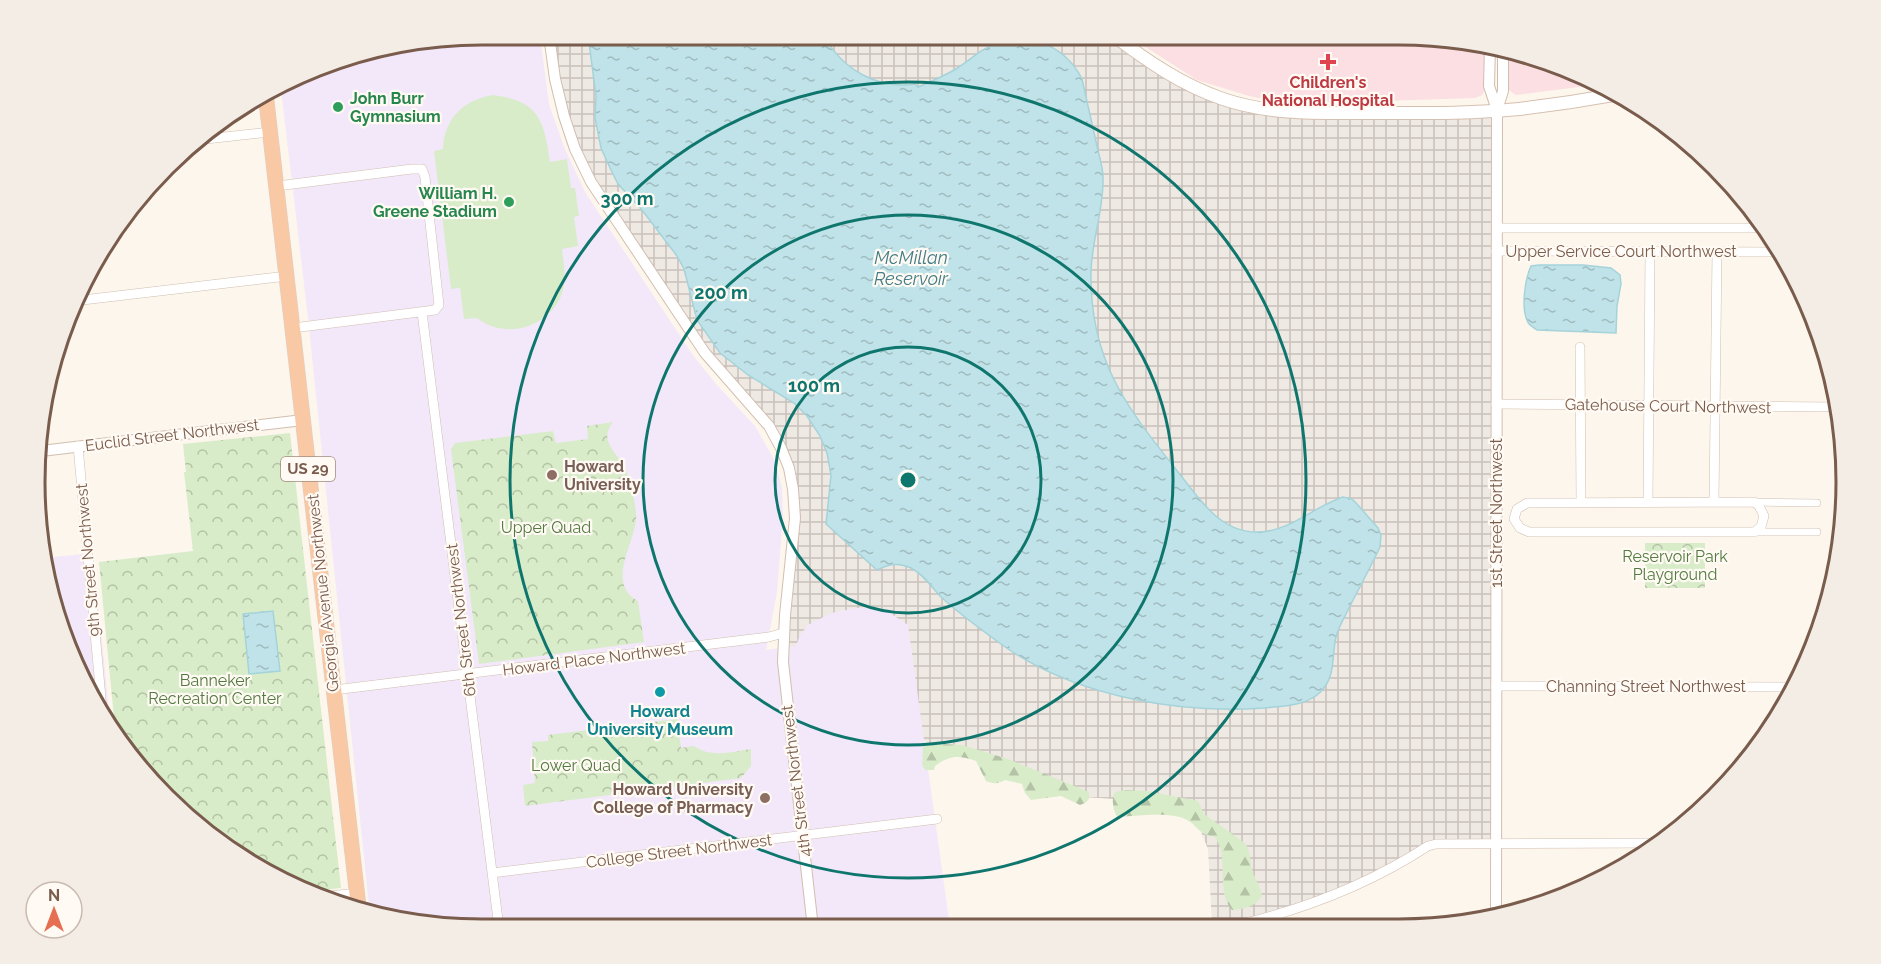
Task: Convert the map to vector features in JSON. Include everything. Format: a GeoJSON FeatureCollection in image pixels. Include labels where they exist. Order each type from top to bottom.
{"type":"FeatureCollection","features":[{"type":"Feature","properties":{"kind":"highway","name":"Georgia Avenue Northwest"},"geometry":{"type":"LineString","coordinates":[[267,102],[358,901]]}},
{"type":"Feature","properties":{"kind":"main road"},"geometry":{"type":"LineString","coordinates":[[1127,45],[1173,77],[1223,99],[1275,111],[1415,113],[1497,110],[1537,107],[1604,96]]}},
{"type":"Feature","properties":{"kind":"street","name":"4th Street Northwest"},"geometry":{"type":"LineString","coordinates":[[550,45],[555,80],[564,116],[575,149],[591,182],[705,353],[769,426],[786,461],[794,489],[795,511],[783,633],[784,685],[812,919]]}},
{"type":"Feature","properties":{"kind":"street","name":"1st Street Northwest"},"geometry":{"type":"LineString","coordinates":[[1490,54],[1490,86],[1497,110],[1496,908]]}},
{"type":"Feature","properties":{"kind":"street","name":"1st Street Northwest"},"geometry":{"type":"LineString","coordinates":[[1497,110],[1503,91],[1503,58]]}},
{"type":"Feature","properties":{"kind":"street"},"geometry":{"type":"LineString","coordinates":[[212,138],[270,132]]}},
{"type":"Feature","properties":{"kind":"street"},"geometry":{"type":"LineString","coordinates":[[277,186],[418,168],[424,172],[437,280],[439,305],[435,310],[293,328]]}},
{"type":"Feature","properties":{"kind":"street","name":"Upper Service Court Northwest"},"geometry":{"type":"LineString","coordinates":[[1497,228],[1754,228]]}},
{"type":"Feature","properties":{"kind":"street","name":"Upper Service Court Northwest"},"geometry":{"type":"LineString","coordinates":[[1497,251],[1770,252]]}},
{"type":"Feature","properties":{"kind":"street"},"geometry":{"type":"LineString","coordinates":[[1648,502],[1650,252]]}},
{"type":"Feature","properties":{"kind":"street"},"geometry":{"type":"LineString","coordinates":[[1714,502],[1717,252]]}},
{"type":"Feature","properties":{"kind":"street"},"geometry":{"type":"LineString","coordinates":[[85,300],[287,276]]}},
{"type":"Feature","properties":{"kind":"street","name":"6th Street Northwest"},"geometry":{"type":"LineString","coordinates":[[422,312],[498,919]]}},
{"type":"Feature","properties":{"kind":"street"},"geometry":{"type":"LineString","coordinates":[[1580,347],[1581,502]]}},
{"type":"Feature","properties":{"kind":"street","name":"Gatehouse Court Northwest"},"geometry":{"type":"LineString","coordinates":[[1497,404],[1829,407]]}},
{"type":"Feature","properties":{"kind":"street","name":"Euclid Street Northwest"},"geometry":{"type":"LineString","coordinates":[[46,450],[303,420]]}},
{"type":"Feature","properties":{"kind":"street","name":"9th Street Northwest"},"geometry":{"type":"LineString","coordinates":[[78,447],[101,694]]}},
{"type":"Feature","properties":{"kind":"street"},"geometry":{"type":"LineString","coordinates":[[1754,502],[1764,516],[1761,527],[1754,532]]}},
{"type":"Feature","properties":{"kind":"street"},"geometry":{"type":"LineString","coordinates":[[1514,519],[1517,509],[1527,503],[1817,503]]}},
{"type":"Feature","properties":{"kind":"street"},"geometry":{"type":"LineString","coordinates":[[1496,519],[1514,519]]}},
{"type":"Feature","properties":{"kind":"street"},"geometry":{"type":"LineString","coordinates":[[1514,519],[1520,528],[1529,532],[1817,532]]}},
{"type":"Feature","properties":{"kind":"street","name":"Howard Place Northwest"},"geometry":{"type":"LineString","coordinates":[[334,690],[769,637],[783,633]]}},
{"type":"Feature","properties":{"kind":"street","name":"Channing Street Northwest"},"geometry":{"type":"LineString","coordinates":[[1496,686],[1784,687]]}},
{"type":"Feature","properties":{"kind":"street","name":"College Street Northwest"},"geometry":{"type":"LineString","coordinates":[[492,873],[937,819]]}},
{"type":"Feature","properties":{"kind":"street"},"geometry":{"type":"LineString","coordinates":[[1260,919],[1291,911],[1341,893],[1390,870],[1432,845],[1645,843]]}},
{"type":"Feature","properties":{"kind":"street"},"geometry":{"type":"LineString","coordinates":[[339,895],[357,893]]}},
{"type":"Feature","properties":{"kind":"shaded area","name":"Howard University"},"geometry":{"type":"Polygon","coordinates":[[[541,45],[549,104],[564,147],[585,192],[692,354],[755,426],[775,461],[782,488],[783,515],[777,592],[766,650],[796,646],[800,635],[808,625],[831,613],[857,608],[885,610],[908,625],[949,919],[482,919],[425,915],[369,904],[308,318],[282,94],[342,68],[397,53],[453,46],[541,45]]]}},
{"type":"Feature","properties":{"kind":"shaded area"},"geometry":{"type":"Polygon","coordinates":[[[553,45],[1130,45],[1213,95],[1296,112],[1497,110],[1495,843],[1439,844],[1308,906],[1257,919],[1212,919],[1208,849],[1193,812],[1149,801],[1081,797],[918,739],[783,676],[795,518],[781,448],[715,366],[595,189],[555,79],[553,45]]]}},
{"type":"Feature","properties":{"kind":"shaded area","name":"Children's National Hospital"},"geometry":{"type":"Polygon","coordinates":[[[1143,45],[1399,45],[1485,53],[1486,88],[1482,95],[1475,98],[1287,104],[1249,96],[1197,80],[1143,45]]]}},
{"type":"Feature","properties":{"kind":"shaded area"},"geometry":{"type":"Polygon","coordinates":[[[1509,59],[1539,68],[1584,86],[1516,95],[1509,90],[1509,59]]]}},
{"type":"Feature","properties":{"kind":"shaded area"},"geometry":{"type":"Polygon","coordinates":[[[93,553],[109,708],[78,649],[60,595],[52,557],[93,553]]]}},
{"type":"Feature","properties":{"kind":"green space","name":"William H. Greene Stadium"},"geometry":{"type":"Polygon","coordinates":[[[493,95],[520,102],[536,115],[545,135],[550,162],[567,159],[571,188],[575,188],[579,216],[574,217],[578,246],[562,249],[564,285],[555,307],[536,323],[512,329],[488,325],[477,318],[464,319],[460,288],[451,289],[434,151],[443,149],[444,138],[451,120],[464,106],[493,95]]]}},
{"type":"Feature","properties":{"kind":"green space","name":"Upper Quad"},"geometry":{"type":"Polygon","coordinates":[[[613,422],[607,435],[608,440],[629,477],[636,512],[636,523],[625,559],[623,583],[628,593],[638,601],[644,642],[479,664],[451,449],[455,443],[553,431],[556,443],[588,439],[587,426],[613,422]]]}},
{"type":"Feature","properties":{"kind":"green space","name":"Banneker Recreation Center"},"geometry":{"type":"Polygon","coordinates":[[[290,433],[341,888],[325,890],[289,874],[216,829],[194,811],[153,770],[114,716],[99,562],[193,551],[183,444],[290,433]]]}},
{"type":"Feature","properties":{"kind":"green space","name":"Reservoir Park Playground"},"geometry":{"type":"Polygon","coordinates":[[[1645,543],[1705,543],[1705,588],[1645,588],[1645,543]]]}},
{"type":"Feature","properties":{"kind":"green space","name":"Lower Quad"},"geometry":{"type":"Polygon","coordinates":[[[677,719],[681,748],[694,746],[714,753],[751,749],[751,766],[741,778],[525,806],[523,785],[535,783],[532,742],[548,741],[548,735],[677,719]]]}},
{"type":"Feature","properties":{"kind":"green space"},"geometry":{"type":"Polygon","coordinates":[[[962,745],[1008,759],[1089,792],[1089,799],[1080,805],[1061,796],[1031,800],[1022,784],[1005,780],[996,783],[986,781],[976,761],[964,758],[950,758],[935,766],[934,770],[925,770],[922,765],[923,746],[962,745]]]}},
{"type":"Feature","properties":{"kind":"green space"},"geometry":{"type":"Polygon","coordinates":[[[1147,791],[1198,801],[1204,814],[1246,844],[1253,873],[1262,896],[1249,907],[1232,910],[1224,893],[1222,854],[1215,837],[1204,834],[1188,820],[1176,816],[1117,817],[1113,797],[1115,792],[1147,791]]]}},
{"type":"Feature","properties":{"kind":"water","name":"McMillan Reservoir"},"geometry":{"type":"Polygon","coordinates":[[[589,45],[830,45],[851,67],[874,80],[888,84],[915,84],[918,87],[956,69],[993,45],[1048,45],[1068,59],[1082,79],[1103,173],[1102,201],[1091,271],[1092,304],[1097,333],[1105,359],[1129,407],[1197,497],[1215,515],[1235,528],[1247,531],[1271,531],[1343,497],[1352,499],[1378,528],[1381,535],[1380,547],[1337,633],[1332,668],[1328,682],[1323,689],[1311,699],[1299,703],[1264,708],[1232,709],[1165,705],[1098,690],[1036,666],[1008,649],[956,610],[911,568],[894,564],[877,570],[826,524],[831,475],[827,453],[820,436],[807,416],[794,403],[748,375],[720,353],[697,320],[684,269],[677,256],[642,210],[618,184],[601,148],[595,118],[596,96],[589,45]]]}},
{"type":"Feature","properties":{"kind":"water"},"geometry":{"type":"Polygon","coordinates":[[[1583,265],[1611,268],[1620,275],[1616,333],[1537,330],[1530,325],[1525,311],[1525,287],[1531,266],[1583,265]]]}},
{"type":"Feature","properties":{"kind":"water"},"geometry":{"type":"Polygon","coordinates":[[[273,611],[280,671],[249,674],[243,614],[273,611]]]}},
{"type":"Feature","properties":{"kind":"place","name":"Children's National Hospital"},"geometry":{"type":"Point","coordinates":[1328,62]}},
{"type":"Feature","properties":{"kind":"place","name":"John Burr Gymnasium"},"geometry":{"type":"Point","coordinates":[338,107]}},
{"type":"Feature","properties":{"kind":"place","name":"William H. Greene Stadium"},"geometry":{"type":"Point","coordinates":[509,202]}},
{"type":"Feature","properties":{"kind":"place","name":"Howard University"},"geometry":{"type":"Point","coordinates":[552,475]}},
{"type":"Feature","properties":{"kind":"place","name":"Howard University Museum"},"geometry":{"type":"Point","coordinates":[660,692]}},
{"type":"Feature","properties":{"kind":"place","name":"Howard University College of Pharmacy"},"geometry":{"type":"Point","coordinates":[765,798]}}]}
